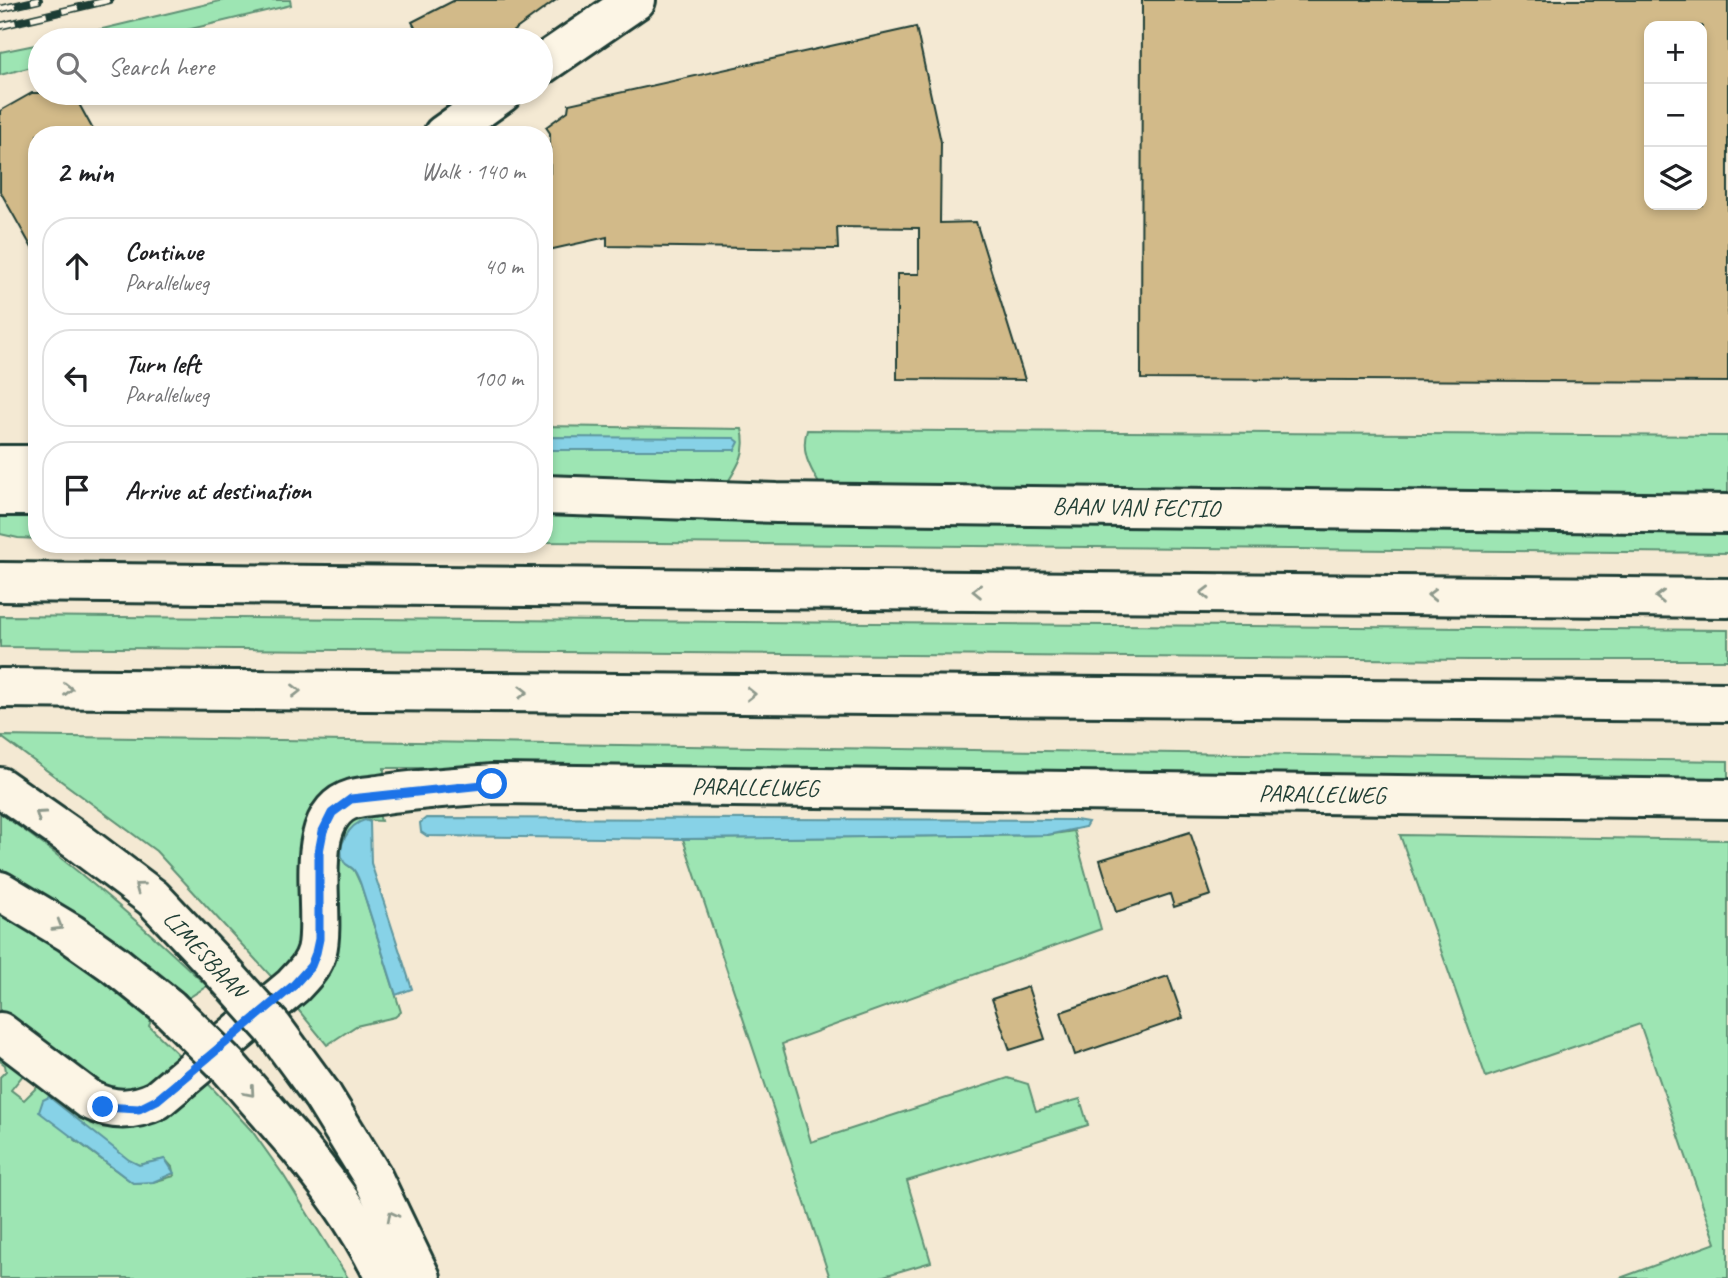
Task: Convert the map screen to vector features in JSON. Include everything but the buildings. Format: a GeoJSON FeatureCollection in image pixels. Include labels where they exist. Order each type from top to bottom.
{"type":"FeatureCollection","features":[{"type":"Feature","properties":{"kind":"main road"},"geometry":{"type":"LineString","coordinates":[[553,57],[636,0]]}},
{"type":"Feature","properties":{"kind":"main road"},"geometry":{"type":"LineString","coordinates":[[456,126],[485,105]]}},
{"type":"Feature","properties":{"kind":"main road"},"geometry":{"type":"LineString","coordinates":[[0,465],[28,465]]}},
{"type":"Feature","properties":{"kind":"main road","name":"BAAN VAN FECTIO"},"geometry":{"type":"LineString","coordinates":[[553,495],[777,503],[1728,514]]}},
{"type":"Feature","properties":{"kind":"main road"},"geometry":{"type":"LineString","coordinates":[[0,496],[28,496]]}},
{"type":"Feature","properties":{"kind":"main road"},"geometry":{"type":"LineString","coordinates":[[0,582],[1728,598]]}},
{"type":"Feature","properties":{"kind":"main road"},"geometry":{"type":"LineString","coordinates":[[0,688],[1728,702]]}},
{"type":"Feature","properties":{"kind":"main road","name":"PARALLELWEG"},"geometry":{"type":"LineString","coordinates":[[0,1032],[103,1107],[139,1109],[157,1100],[293,986],[311,966],[319,939],[319,852],[323,831],[332,813],[351,799],[492,784],[1728,800]]}},
{"type":"Feature","properties":{"kind":"main road","name":"LIMESBAAN"},"geometry":{"type":"LineString","coordinates":[[0,788],[80,843],[152,898],[273,1028],[322,1095],[372,1176],[421,1278]]}},
{"type":"Feature","properties":{"kind":"main road"},"geometry":{"type":"LineString","coordinates":[[0,891],[70,933],[114,964],[169,1008],[227,1066],[318,1169],[369,1244],[385,1278]]}},
{"type":"Feature","properties":{"kind":"green space"},"geometry":{"type":"Polygon","coordinates":[[[224,0],[290,0],[291,5],[195,28],[106,28],[224,0]]]}},
{"type":"Feature","properties":{"kind":"green space"},"geometry":{"type":"Polygon","coordinates":[[[28,46],[28,68],[0,75],[0,52],[28,46]]]}},
{"type":"Feature","properties":{"kind":"green space"},"geometry":{"type":"Polygon","coordinates":[[[553,426],[742,429],[743,452],[726,485],[553,479],[553,426]]]}},
{"type":"Feature","properties":{"kind":"green space"},"geometry":{"type":"Polygon","coordinates":[[[807,430],[1728,436],[1728,498],[821,487],[805,453],[807,430]]]}},
{"type":"Feature","properties":{"kind":"green space"},"geometry":{"type":"Polygon","coordinates":[[[0,505],[28,505],[28,539],[0,534],[0,505]]]}},
{"type":"Feature","properties":{"kind":"green space"},"geometry":{"type":"Polygon","coordinates":[[[553,512],[1728,528],[1728,553],[553,542],[553,512]]]}},
{"type":"Feature","properties":{"kind":"green space"},"geometry":{"type":"Polygon","coordinates":[[[0,616],[1728,630],[1728,660],[0,647],[0,616]]]}},
{"type":"Feature","properties":{"kind":"green space"},"geometry":{"type":"Polygon","coordinates":[[[0,736],[1728,761],[1728,788],[448,781],[440,768],[384,768],[384,783],[348,787],[306,943],[278,984],[156,851],[0,736]]]}},
{"type":"Feature","properties":{"kind":"green space"},"geometry":{"type":"Polygon","coordinates":[[[378,811],[381,821],[365,820],[346,864],[354,870],[361,885],[401,1012],[395,1017],[356,1026],[327,1045],[291,1001],[332,846],[347,820],[378,811]]]}},
{"type":"Feature","properties":{"kind":"green space"},"geometry":{"type":"Polygon","coordinates":[[[0,813],[55,853],[107,896],[207,986],[179,1004],[0,873],[0,813]]]}},
{"type":"Feature","properties":{"kind":"green space"},"geometry":{"type":"Polygon","coordinates":[[[1074,831],[1101,929],[782,1044],[811,1142],[1008,1078],[1028,1084],[1036,1111],[1080,1099],[1088,1125],[907,1181],[931,1262],[877,1278],[830,1278],[683,839],[1047,835],[1074,831]]]}},
{"type":"Feature","properties":{"kind":"green space"},"geometry":{"type":"Polygon","coordinates":[[[1400,835],[1728,840],[1728,1278],[1620,1278],[1716,1243],[1640,1024],[1486,1077],[1400,835]]]}},
{"type":"Feature","properties":{"kind":"green space"},"geometry":{"type":"Polygon","coordinates":[[[0,899],[154,1012],[149,1026],[185,1061],[151,1090],[109,1095],[0,1014],[0,899]]]}},
{"type":"Feature","properties":{"kind":"green space"},"geometry":{"type":"Polygon","coordinates":[[[0,1044],[24,1067],[23,1075],[11,1090],[24,1100],[42,1082],[85,1109],[202,1077],[252,1131],[284,1176],[348,1278],[0,1278],[0,1077],[6,1071],[5,1065],[0,1061],[0,1044]],[[74,1139],[133,1183],[153,1182],[174,1176],[172,1167],[165,1159],[139,1165],[74,1139]]]}},
{"type":"Feature","properties":{"kind":"water"},"geometry":{"type":"Polygon","coordinates":[[[553,437],[734,438],[739,442],[735,450],[553,450],[553,437]]]}},
{"type":"Feature","properties":{"kind":"water"},"geometry":{"type":"Polygon","coordinates":[[[426,818],[1088,822],[1085,827],[1047,835],[683,839],[427,836],[421,832],[420,823],[426,818]]]}},
{"type":"Feature","properties":{"kind":"water"},"geometry":{"type":"Polygon","coordinates":[[[365,820],[370,822],[371,863],[412,989],[396,995],[359,879],[342,856],[341,849],[349,831],[365,820]]]}},
{"type":"Feature","properties":{"kind":"water"},"geometry":{"type":"Polygon","coordinates":[[[49,1097],[129,1160],[139,1165],[165,1159],[174,1173],[153,1182],[133,1183],[39,1112],[43,1100],[49,1097]]]}},
{"type":"Feature","properties":{"kind":"railway"},"geometry":{"type":"LineString","coordinates":[[0,9],[39,0]]}},
{"type":"Feature","properties":{"kind":"railway"},"geometry":{"type":"LineString","coordinates":[[0,26],[110,0]]}},
{"type":"Feature","properties":{"kind":"route"},"geometry":{"type":"LineString","coordinates":[[103,1107],[139,1109],[157,1100],[293,986],[311,966],[319,939],[319,852],[323,831],[332,813],[351,799],[492,784]]}}]}
